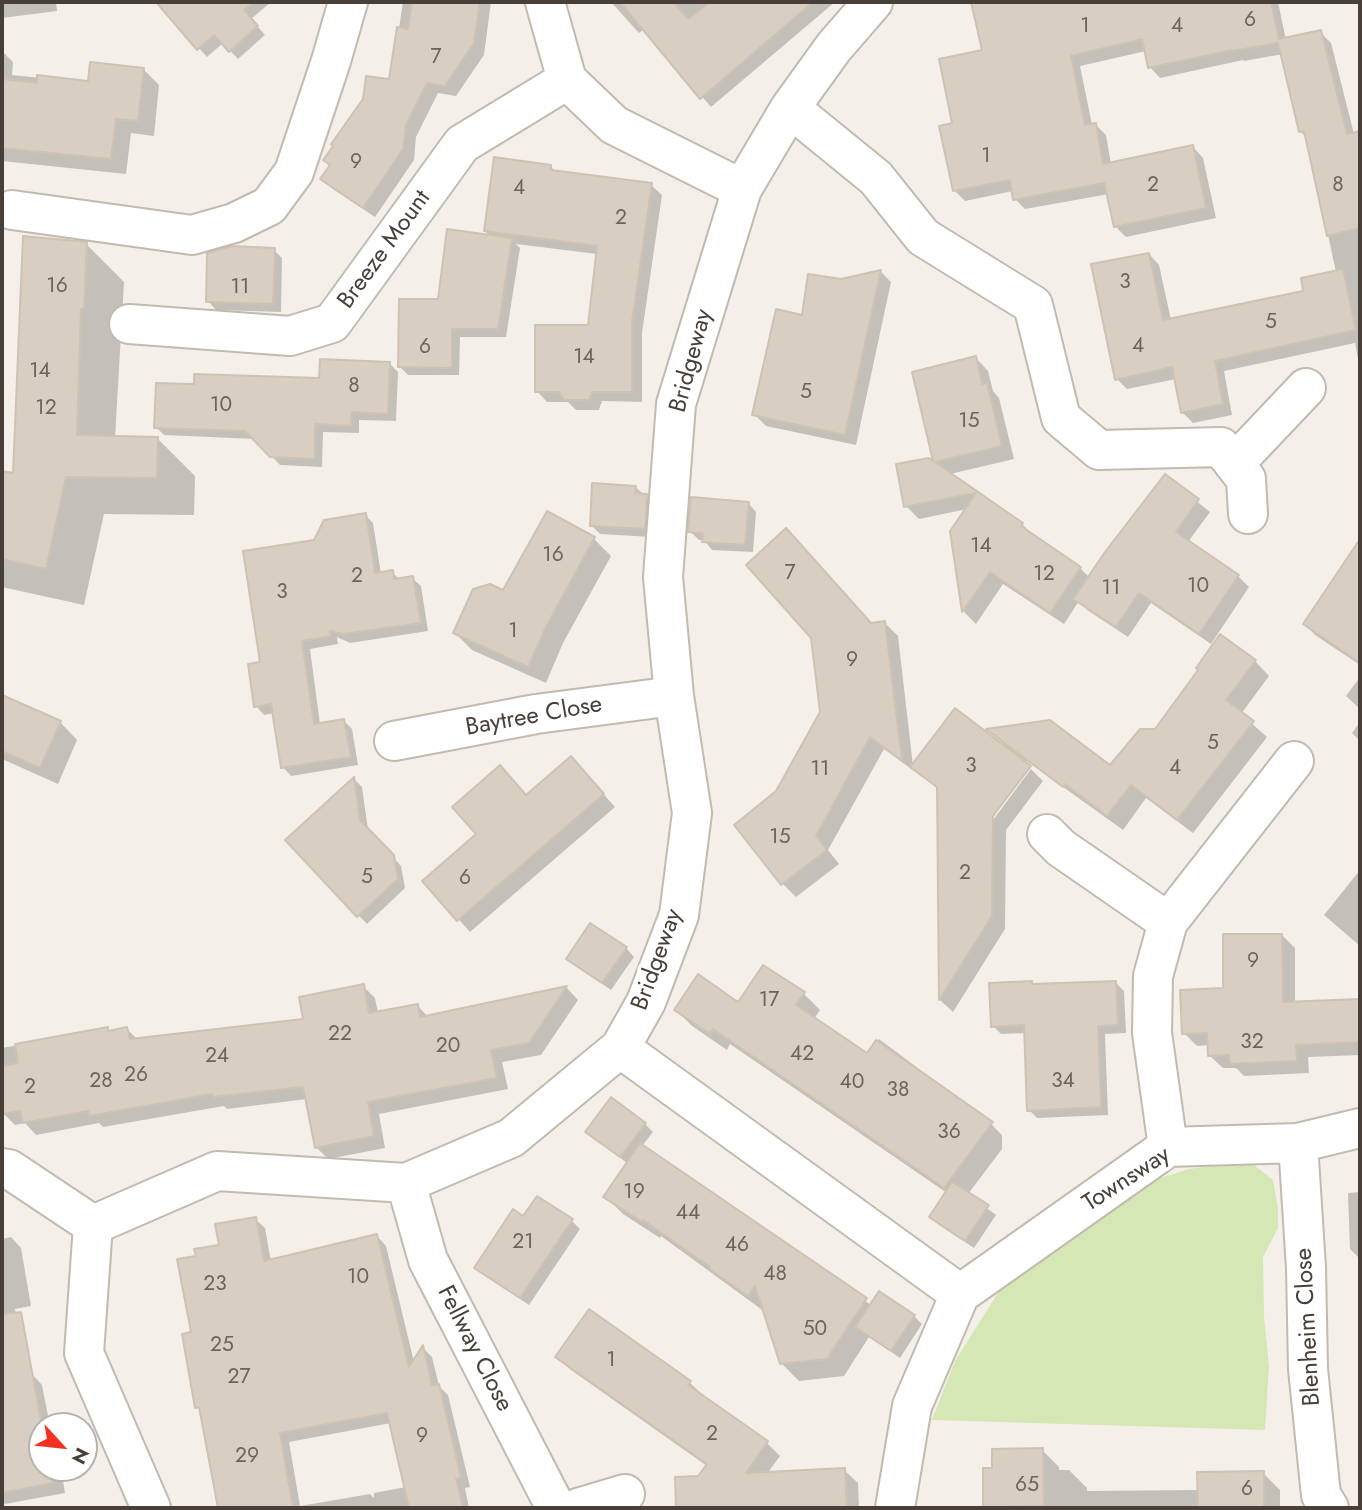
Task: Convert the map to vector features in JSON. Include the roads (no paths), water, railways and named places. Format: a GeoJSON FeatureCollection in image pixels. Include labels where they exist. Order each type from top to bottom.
{"type":"FeatureCollection","features":[{"type":"Feature","properties":{"kind":"street"},"geometry":{"type":"LineString","coordinates":[[12,210],[192,235],[234,223],[269,206],[294,172],[348,2]]}},
{"type":"Feature","properties":{"kind":"street"},"geometry":{"type":"LineString","coordinates":[[545,2],[567,80],[614,125],[742,189]]}},
{"type":"Feature","properties":{"kind":"street","name":"Bridgeway"},"geometry":{"type":"LineString","coordinates":[[93,1225],[217,1171],[406,1184],[511,1138],[620,1048],[646,1002],[679,915],[692,813],[674,696],[663,577],[676,404],[742,189],[790,108],[834,47],[873,2]]}},
{"type":"Feature","properties":{"kind":"street","name":"Breeze Mount"},"geometry":{"type":"LineString","coordinates":[[129,324],[290,336],[332,323],[462,144],[567,80]]}},
{"type":"Feature","properties":{"kind":"street"},"geometry":{"type":"LineString","coordinates":[[790,108],[876,178],[923,237],[1033,305],[1061,418],[1099,450],[1221,447],[1247,479],[1248,514]]}},
{"type":"Feature","properties":{"kind":"street"},"geometry":{"type":"LineString","coordinates":[[1234,464],[1306,388]]}},
{"type":"Feature","properties":{"kind":"street","name":"Baytree Close"},"geometry":{"type":"LineString","coordinates":[[394,741],[536,714],[674,696]]}},
{"type":"Feature","properties":{"kind":"street"},"geometry":{"type":"LineString","coordinates":[[1168,1147],[1152,1033],[1153,976],[1168,922],[1294,761]]}},
{"type":"Feature","properties":{"kind":"street"},"geometry":{"type":"LineString","coordinates":[[1047,834],[1061,848],[1168,922]]}},
{"type":"Feature","properties":{"kind":"street"},"geometry":{"type":"LineString","coordinates":[[620,1048],[960,1294],[912,1406],[895,1508]]}},
{"type":"Feature","properties":{"kind":"street","name":"Townsway"},"geometry":{"type":"LineString","coordinates":[[960,1294],[1168,1147],[1298,1143],[1360,1128]]}},
{"type":"Feature","properties":{"kind":"street","name":"Blenheim Close"},"geometry":{"type":"LineString","coordinates":[[1298,1143],[1306,1268],[1308,1369],[1321,1495],[1329,1508]]}},
{"type":"Feature","properties":{"kind":"street"},"geometry":{"type":"LineString","coordinates":[[2,1168],[9,1169],[93,1225],[84,1353],[151,1508]]}},
{"type":"Feature","properties":{"kind":"street","name":"Fellway Close"},"geometry":{"type":"LineString","coordinates":[[406,1184],[428,1260],[555,1508]]}},
{"type":"Feature","properties":{"kind":"street"},"geometry":{"type":"LineString","coordinates":[[578,1508],[625,1494]]}}]}
